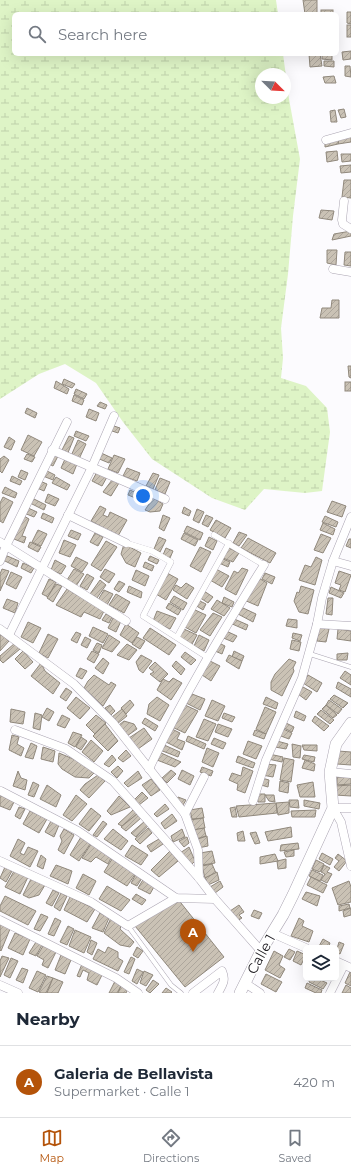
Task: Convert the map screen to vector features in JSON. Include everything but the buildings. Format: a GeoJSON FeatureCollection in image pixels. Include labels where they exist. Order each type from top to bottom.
{"type":"FeatureCollection","features":[{"type":"Feature","properties":{"kind":"main road"},"geometry":{"type":"LineString","coordinates":[[333,808],[330,772],[336,744],[351,723]]}},
{"type":"Feature","properties":{"kind":"main road","name":"Calle 1"},"geometry":{"type":"LineString","coordinates":[[240,993],[261,951],[283,915],[333,808]]}},
{"type":"Feature","properties":{"kind":"street"},"geometry":{"type":"LineString","coordinates":[[326,140],[351,133]]}},
{"type":"Feature","properties":{"kind":"street"},"geometry":{"type":"LineString","coordinates":[[344,201],[343,224],[351,228]]}},
{"type":"Feature","properties":{"kind":"street"},"geometry":{"type":"LineString","coordinates":[[333,269],[351,272]]}},
{"type":"Feature","properties":{"kind":"street"},"geometry":{"type":"LineString","coordinates":[[9,635],[92,467],[114,416]]}},
{"type":"Feature","properties":{"kind":"street"},"geometry":{"type":"LineString","coordinates":[[0,562],[3,544],[67,422]]}},
{"type":"Feature","properties":{"kind":"street"},"geometry":{"type":"LineString","coordinates":[[52,450],[165,499]]}},
{"type":"Feature","properties":{"kind":"street"},"geometry":{"type":"LineString","coordinates":[[68,515],[126,543],[152,552],[171,562],[143,616],[207,657]]}},
{"type":"Feature","properties":{"kind":"street"},"geometry":{"type":"LineString","coordinates":[[253,801],[266,760],[302,678],[310,654],[322,598],[333,561],[351,516]]}},
{"type":"Feature","properties":{"kind":"street"},"geometry":{"type":"LineString","coordinates":[[149,769],[166,732],[207,657],[264,564],[214,535]]}},
{"type":"Feature","properties":{"kind":"street"},"geometry":{"type":"LineString","coordinates":[[177,637],[229,543]]}},
{"type":"Feature","properties":{"kind":"street"},"geometry":{"type":"LineString","coordinates":[[3,544],[126,621]]}},
{"type":"Feature","properties":{"kind":"street"},"geometry":{"type":"LineString","coordinates":[[333,561],[351,566]]}},
{"type":"Feature","properties":{"kind":"street"},"geometry":{"type":"LineString","coordinates":[[317,624],[351,626]]}},
{"type":"Feature","properties":{"kind":"street"},"geometry":{"type":"LineString","coordinates":[[0,629],[74,684],[113,723],[185,814],[198,850],[199,878]]}},
{"type":"Feature","properties":{"kind":"street"},"geometry":{"type":"LineString","coordinates":[[15,730],[66,749],[113,781],[261,951]]}},
{"type":"Feature","properties":{"kind":"street"},"geometry":{"type":"LineString","coordinates":[[330,772],[351,774]]}},
{"type":"Feature","properties":{"kind":"street"},"geometry":{"type":"LineString","coordinates":[[185,814],[204,777]]}},
{"type":"Feature","properties":{"kind":"street"},"geometry":{"type":"LineString","coordinates":[[1,791],[78,831],[176,898]]}},
{"type":"Feature","properties":{"kind":"street"},"geometry":{"type":"LineString","coordinates":[[351,808],[333,808],[341,822],[351,866]]}},
{"type":"Feature","properties":{"kind":"street"},"geometry":{"type":"LineString","coordinates":[[0,860],[18,870],[91,902],[128,926],[176,898],[215,899]]}},
{"type":"Feature","properties":{"kind":"street"},"geometry":{"type":"LineString","coordinates":[[0,920],[116,978],[138,993]]}},
{"type":"Feature","properties":{"kind":"street"},"geometry":{"type":"LineString","coordinates":[[272,933],[303,947]]}},
{"type":"Feature","properties":{"kind":"street"},"geometry":{"type":"LineString","coordinates":[[330,993],[344,965]]}},
{"type":"Feature","properties":{"kind":"street"},"geometry":{"type":"LineString","coordinates":[[193,993],[222,970],[224,977],[223,983],[218,993]]}},
{"type":"Feature","properties":{"kind":"street"},"geometry":{"type":"LineString","coordinates":[[245,983],[260,993]]}},
{"type":"Feature","properties":{"kind":"street"},"geometry":{"type":"LineString","coordinates":[[0,985],[18,993]]}},
{"type":"Feature","properties":{"kind":"lane"},"geometry":{"type":"LineString","coordinates":[[310,654],[351,667]]}},
{"type":"Feature","properties":{"kind":"lane"},"geometry":{"type":"LineString","coordinates":[[128,926],[171,985],[181,993]]}},
{"type":"Feature","properties":{"kind":"green space"},"geometry":{"type":"Polygon","coordinates":[[[0,0],[276,0],[278,12],[12,12],[12,56],[283,56],[285,68],[255,68],[255,104],[290,104],[300,159],[281,328],[283,358],[281,378],[306,386],[327,408],[330,432],[322,491],[305,493],[264,489],[245,510],[212,498],[152,459],[123,422],[96,383],[65,364],[39,374],[0,399],[0,0]]]}},
{"type":"Feature","properties":{"kind":"place","name":"Galeria de Bellavista"},"geometry":{"type":"Point","coordinates":[193,952]}}]}
